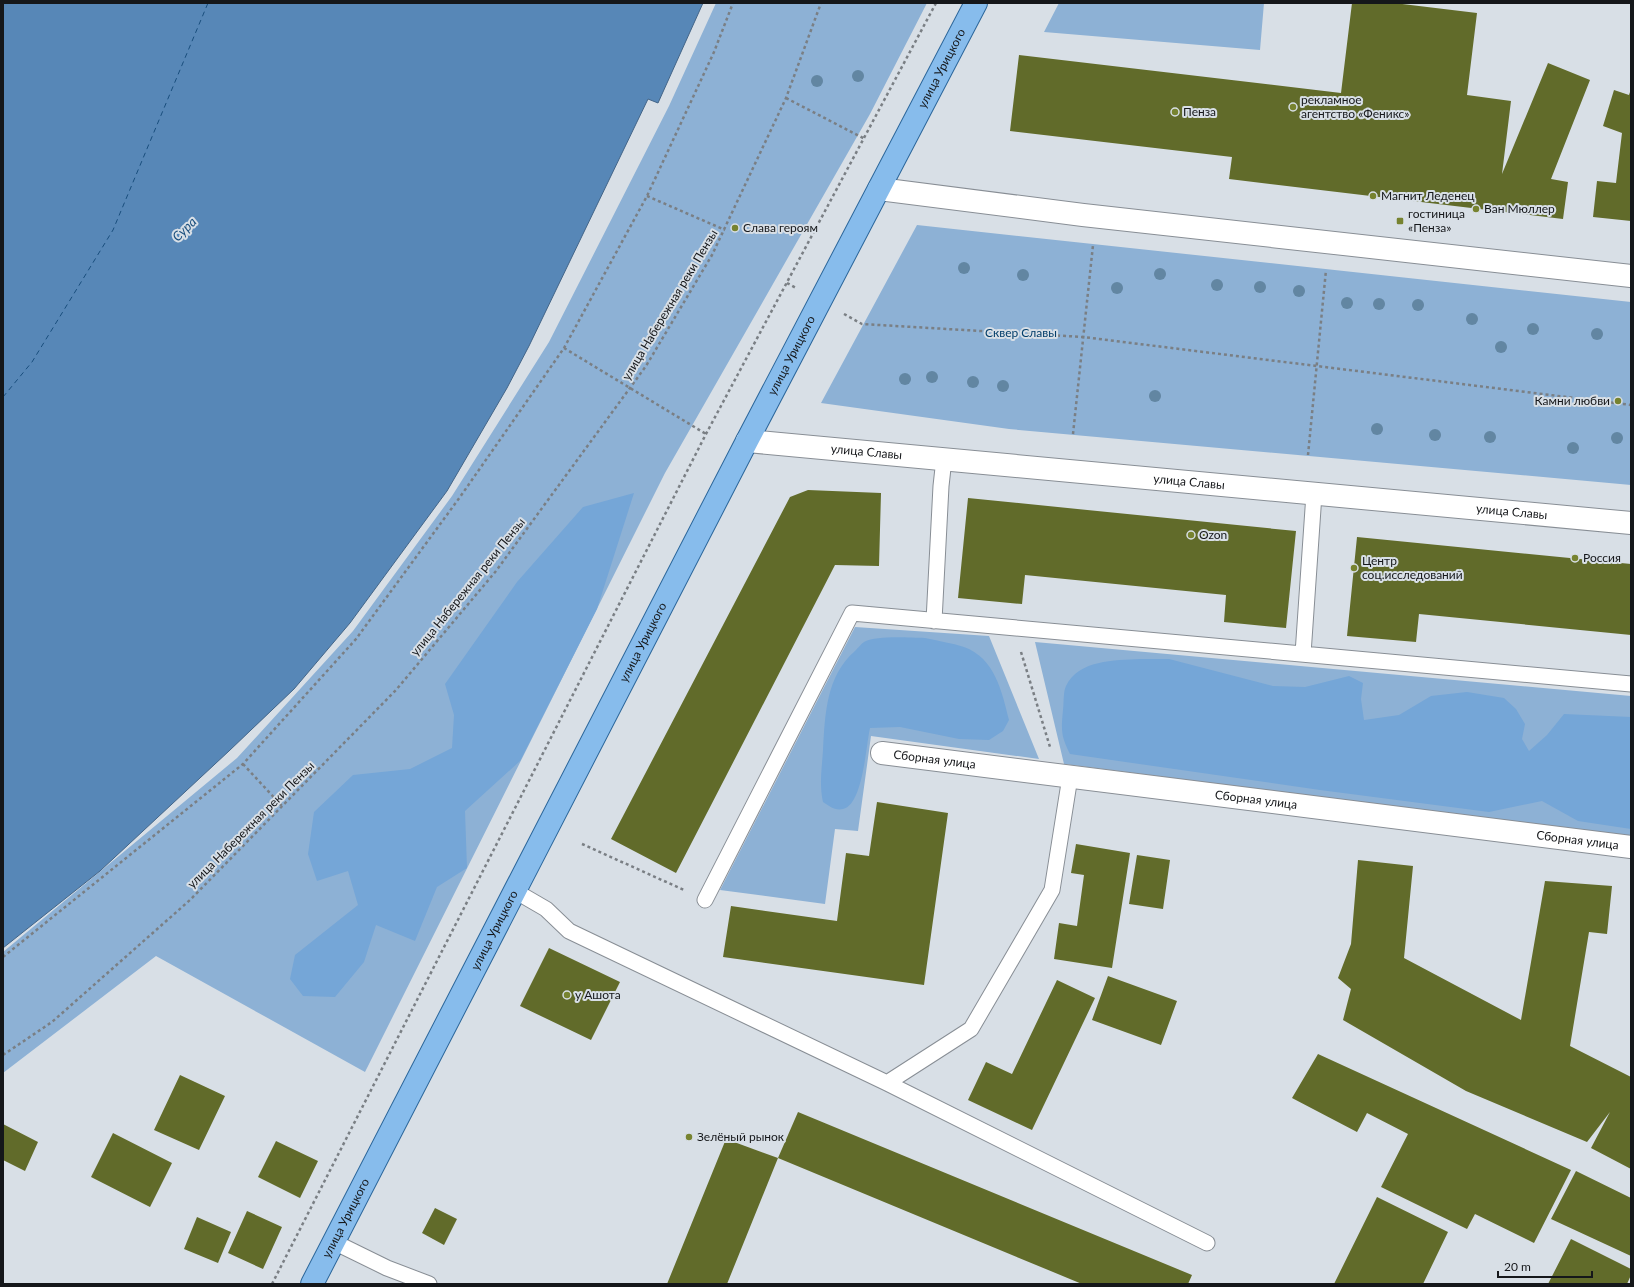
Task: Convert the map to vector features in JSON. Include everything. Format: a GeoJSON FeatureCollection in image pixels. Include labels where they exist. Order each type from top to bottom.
{"type":"FeatureCollection","features":[{"type":"Feature","properties":{"kind":"main road","name":"улица Урицкого"},"geometry":{"type":"LineString","coordinates":[[312,1284],[747,441],[976,3]]}},
{"type":"Feature","properties":{"kind":"street"},"geometry":{"type":"LineString","coordinates":[[879,189],[1083,215],[1631,276]]}},
{"type":"Feature","properties":{"kind":"street","name":"улица Славы"},"geometry":{"type":"LineString","coordinates":[[747,441],[944,458],[1631,523]]}},
{"type":"Feature","properties":{"kind":"street","name":"Сборная улица"},"geometry":{"type":"LineString","coordinates":[[882,753],[1631,847]]}},
{"type":"Feature","properties":{"kind":"lane"},"geometry":{"type":"LineString","coordinates":[[934,621],[941,486],[944,458]]}},
{"type":"Feature","properties":{"kind":"lane"},"geometry":{"type":"LineString","coordinates":[[1303,654],[1314,494]]}},
{"type":"Feature","properties":{"kind":"lane"},"geometry":{"type":"LineString","coordinates":[[705,900],[852,613],[1631,684]]}},
{"type":"Feature","properties":{"kind":"lane"},"geometry":{"type":"LineString","coordinates":[[887,1083],[971,1029],[1052,890],[1064,776]]}},
{"type":"Feature","properties":{"kind":"lane"},"geometry":{"type":"LineString","coordinates":[[515,891],[546,909],[569,931],[887,1083],[1207,1244]]}},
{"type":"Feature","properties":{"kind":"lane"},"geometry":{"type":"LineString","coordinates":[[334,1242],[387,1268],[429,1284]]}},
{"type":"Feature","properties":{"kind":"path"},"geometry":{"type":"LineString","coordinates":[[3,957],[243,764],[356,639],[460,497],[564,348],[648,196],[714,52],[733,3]]}},
{"type":"Feature","properties":{"kind":"path","name":"улица Набережная реки Пензы"},"geometry":{"type":"LineString","coordinates":[[3,1055],[52,1022],[178,910],[396,690],[496,571],[646,366],[696,281],[725,230],[786,98],[821,3]]}},
{"type":"Feature","properties":{"kind":"path"},"geometry":{"type":"LineString","coordinates":[[272,1284],[706,434],[865,139],[936,3]]}},
{"type":"Feature","properties":{"kind":"path"},"geometry":{"type":"LineString","coordinates":[[786,98],[865,139]]}},
{"type":"Feature","properties":{"kind":"path"},"geometry":{"type":"LineString","coordinates":[[648,196],[725,230]]}},
{"type":"Feature","properties":{"kind":"path"},"geometry":{"type":"LineString","coordinates":[[1073,434],[1093,245]]}},
{"type":"Feature","properties":{"kind":"path"},"geometry":{"type":"LineString","coordinates":[[1308,455],[1326,270]]}},
{"type":"Feature","properties":{"kind":"path"},"geometry":{"type":"LineString","coordinates":[[862,324],[1084,336],[1631,405]]}},
{"type":"Feature","properties":{"kind":"path"},"geometry":{"type":"LineString","coordinates":[[564,348],[706,434]]}},
{"type":"Feature","properties":{"kind":"path"},"geometry":{"type":"LineString","coordinates":[[1004,627],[1023,656],[1064,776]]}},
{"type":"Feature","properties":{"kind":"path"},"geometry":{"type":"LineString","coordinates":[[243,764],[282,806]]}},
{"type":"Feature","properties":{"kind":"path"},"geometry":{"type":"LineString","coordinates":[[582,844],[705,900]]}},
{"type":"Feature","properties":{"kind":"green space"},"geometry":{"type":"Polygon","coordinates":[[[716,3],[927,3],[870,114],[665,473],[365,1072],[156,956],[3,1073],[3,952],[237,758],[353,631],[452,496],[549,342],[669,106],[716,3]]]}},
{"type":"Feature","properties":{"kind":"green space"},"geometry":{"type":"Polygon","coordinates":[[[1059,3],[1264,3],[1260,50],[1044,32],[1059,3]]]}},
{"type":"Feature","properties":{"kind":"green space","name":"Сквер Славы"},"geometry":{"type":"Polygon","coordinates":[[[917,225],[1631,302],[1631,485],[1009,429],[821,403],[917,225]]]}},
{"type":"Feature","properties":{"kind":"green space"},"geometry":{"type":"Polygon","coordinates":[[[855,627],[989,636],[1039,759],[871,736],[858,831],[835,829],[825,904],[720,890],[855,627]]]}},
{"type":"Feature","properties":{"kind":"green space"},"geometry":{"type":"Polygon","coordinates":[[[1035,642],[1631,696],[1631,837],[1064,764],[1035,642]]]}},
{"type":"Feature","properties":{"kind":"shaded area"},"geometry":{"type":"Polygon","coordinates":[[[634,493],[597,609],[520,761],[465,811],[467,868],[437,887],[415,941],[376,925],[364,962],[335,997],[303,996],[290,979],[295,955],[358,905],[348,871],[317,881],[308,854],[314,812],[353,775],[410,769],[452,748],[454,715],[445,684],[517,582],[583,507],[634,493]]]}},
{"type":"Feature","properties":{"kind":"shaded area"},"geometry":{"type":"Polygon","coordinates":[[[877,638],[925,638],[964,647],[975,652],[983,659],[996,677],[1009,720],[1003,731],[989,740],[959,739],[900,727],[870,728],[862,773],[855,797],[850,805],[843,809],[835,809],[823,802],[821,782],[826,710],[838,672],[845,661],[864,642],[877,638]]]}},
{"type":"Feature","properties":{"kind":"shaded area"},"geometry":{"type":"Polygon","coordinates":[[[1140,659],[1169,659],[1273,686],[1305,687],[1349,676],[1363,683],[1361,699],[1364,720],[1399,715],[1431,696],[1467,692],[1504,698],[1516,709],[1525,724],[1522,739],[1529,751],[1547,735],[1564,714],[1631,717],[1631,829],[1578,821],[1542,801],[1489,812],[1320,790],[1070,754],[1063,738],[1062,723],[1064,691],[1072,677],[1088,666],[1098,663],[1140,659]]]}},
{"type":"Feature","properties":{"kind":"water","name":"Сура"},"geometry":{"type":"Polygon","coordinates":[[[3,3],[703,3],[658,103],[648,99],[529,346],[507,388],[447,491],[350,623],[294,689],[229,751],[100,871],[3,948],[3,3]]]}},
{"type":"Feature","properties":{"kind":"building"},"geometry":{"type":"Polygon","coordinates":[[[1352,3],[1394,3],[1477,13],[1467,95],[1511,101],[1502,174],[1548,63],[1590,80],[1551,179],[1568,182],[1563,219],[1229,179],[1232,157],[1010,131],[1019,55],[1341,93],[1352,3]]]}},
{"type":"Feature","properties":{"kind":"building"},"geometry":{"type":"Polygon","coordinates":[[[1631,89],[1631,221],[1593,217],[1597,181],[1616,183],[1622,133],[1603,126],[1614,90],[1629,95],[1631,89]]]}},
{"type":"Feature","properties":{"kind":"building"},"geometry":{"type":"Polygon","coordinates":[[[808,490],[881,493],[879,566],[835,565],[676,873],[611,839],[790,497],[808,490]]]}},
{"type":"Feature","properties":{"kind":"building"},"geometry":{"type":"Polygon","coordinates":[[[968,498],[1296,531],[1286,628],[1224,622],[1226,595],[1025,575],[1022,604],[958,598],[968,498]]]}},
{"type":"Feature","properties":{"kind":"building"},"geometry":{"type":"Polygon","coordinates":[[[1357,537],[1631,564],[1631,635],[1419,614],[1416,642],[1347,636],[1357,537]]]}},
{"type":"Feature","properties":{"kind":"building"},"geometry":{"type":"Polygon","coordinates":[[[877,802],[948,813],[924,985],[723,957],[731,906],[837,921],[846,853],[869,856],[877,802]]]}},
{"type":"Feature","properties":{"kind":"building"},"geometry":{"type":"Polygon","coordinates":[[[1076,844],[1130,853],[1112,968],[1054,959],[1059,923],[1077,926],[1084,875],[1071,873],[1076,844]]]}},
{"type":"Feature","properties":{"kind":"building"},"geometry":{"type":"Polygon","coordinates":[[[1137,855],[1170,860],[1163,909],[1129,904],[1137,855]]]}},
{"type":"Feature","properties":{"kind":"building"},"geometry":{"type":"Polygon","coordinates":[[[1358,860],[1413,866],[1404,958],[1521,1020],[1545,881],[1612,886],[1607,934],[1589,932],[1570,1046],[1631,1077],[1631,1169],[1591,1148],[1610,1112],[1587,1142],[1466,1091],[1343,1020],[1351,989],[1338,978],[1351,944],[1358,860]]]}},
{"type":"Feature","properties":{"kind":"building"},"geometry":{"type":"Polygon","coordinates":[[[549,948],[620,982],[591,1040],[520,1006],[549,948]]]}},
{"type":"Feature","properties":{"kind":"building"},"geometry":{"type":"Polygon","coordinates":[[[1108,976],[1177,1001],[1161,1045],[1092,1020],[1108,976]]]}},
{"type":"Feature","properties":{"kind":"building"},"geometry":{"type":"Polygon","coordinates":[[[1057,980],[1095,998],[1032,1130],[968,1100],[986,1062],[1012,1074],[1057,980]]]}},
{"type":"Feature","properties":{"kind":"building"},"geometry":{"type":"Polygon","coordinates":[[[1318,1054],[1571,1170],[1534,1243],[1475,1214],[1467,1229],[1381,1187],[1408,1134],[1367,1113],[1357,1132],[1292,1098],[1318,1054]]]}},
{"type":"Feature","properties":{"kind":"building"},"geometry":{"type":"Polygon","coordinates":[[[180,1075],[225,1096],[199,1150],[154,1130],[180,1075]]]}},
{"type":"Feature","properties":{"kind":"building"},"geometry":{"type":"Polygon","coordinates":[[[798,1112],[1192,1275],[1188,1284],[1082,1284],[778,1158],[798,1112]]]}},
{"type":"Feature","properties":{"kind":"building"},"geometry":{"type":"Polygon","coordinates":[[[3,1124],[38,1142],[25,1171],[3,1160],[3,1124]]]}},
{"type":"Feature","properties":{"kind":"building"},"geometry":{"type":"Polygon","coordinates":[[[113,1133],[172,1163],[150,1207],[91,1177],[113,1133]]]}},
{"type":"Feature","properties":{"kind":"building"},"geometry":{"type":"Polygon","coordinates":[[[726,1139],[778,1158],[727,1284],[667,1284],[726,1139]]]}},
{"type":"Feature","properties":{"kind":"building"},"geometry":{"type":"Polygon","coordinates":[[[276,1141],[318,1161],[300,1198],[258,1177],[276,1141]]]}},
{"type":"Feature","properties":{"kind":"building"},"geometry":{"type":"Polygon","coordinates":[[[1576,1171],[1631,1198],[1631,1256],[1551,1219],[1576,1171]]]}},
{"type":"Feature","properties":{"kind":"building"},"geometry":{"type":"Polygon","coordinates":[[[1377,1197],[1448,1232],[1423,1284],[1334,1284],[1377,1197]]]}},
{"type":"Feature","properties":{"kind":"building"},"geometry":{"type":"Polygon","coordinates":[[[435,1208],[457,1219],[444,1245],[422,1233],[435,1208]]]}},
{"type":"Feature","properties":{"kind":"building"},"geometry":{"type":"Polygon","coordinates":[[[247,1211],[282,1227],[263,1269],[228,1253],[247,1211]]]}},
{"type":"Feature","properties":{"kind":"building"},"geometry":{"type":"Polygon","coordinates":[[[197,1217],[231,1232],[218,1263],[184,1249],[197,1217]]]}},
{"type":"Feature","properties":{"kind":"building"},"geometry":{"type":"Polygon","coordinates":[[[1571,1239],[1631,1269],[1631,1275],[1627,1284],[1548,1284],[1571,1239]]]}},
{"type":"Feature","properties":{"kind":"ferry route"},"geometry":{"type":"LineString","coordinates":[[3,397],[32,362],[113,230],[208,3]]}},
{"type":"Feature","properties":{"kind":"place","name":"рекламное агентство «Феникс»"},"geometry":{"type":"Point","coordinates":[1293,107]}},
{"type":"Feature","properties":{"kind":"place","name":"Пенза"},"geometry":{"type":"Point","coordinates":[1175,112]}},
{"type":"Feature","properties":{"kind":"place","name":"Магнит Леденец"},"geometry":{"type":"Point","coordinates":[1373,196]}},
{"type":"Feature","properties":{"kind":"place","name":"Ван Мюллер"},"geometry":{"type":"Point","coordinates":[1476,209]}},
{"type":"Feature","properties":{"kind":"place","name":"гостиница «Пенза»"},"geometry":{"type":"Point","coordinates":[1400,221]}},
{"type":"Feature","properties":{"kind":"place","name":"Слава героям"},"geometry":{"type":"Point","coordinates":[735,228]}},
{"type":"Feature","properties":{"kind":"place","name":"Камни любви"},"geometry":{"type":"Point","coordinates":[1618,401]}},
{"type":"Feature","properties":{"kind":"place","name":"Ozon"},"geometry":{"type":"Point","coordinates":[1191,535]}},
{"type":"Feature","properties":{"kind":"place","name":"Россия"},"geometry":{"type":"Point","coordinates":[1575,558]}},
{"type":"Feature","properties":{"kind":"place","name":"Центр соц.исследований"},"geometry":{"type":"Point","coordinates":[1354,568]}},
{"type":"Feature","properties":{"kind":"place","name":"у Ашота"},"geometry":{"type":"Point","coordinates":[567,995]}},
{"type":"Feature","properties":{"kind":"place","name":"Зелёный рынок"},"geometry":{"type":"Point","coordinates":[689,1137]}}]}
